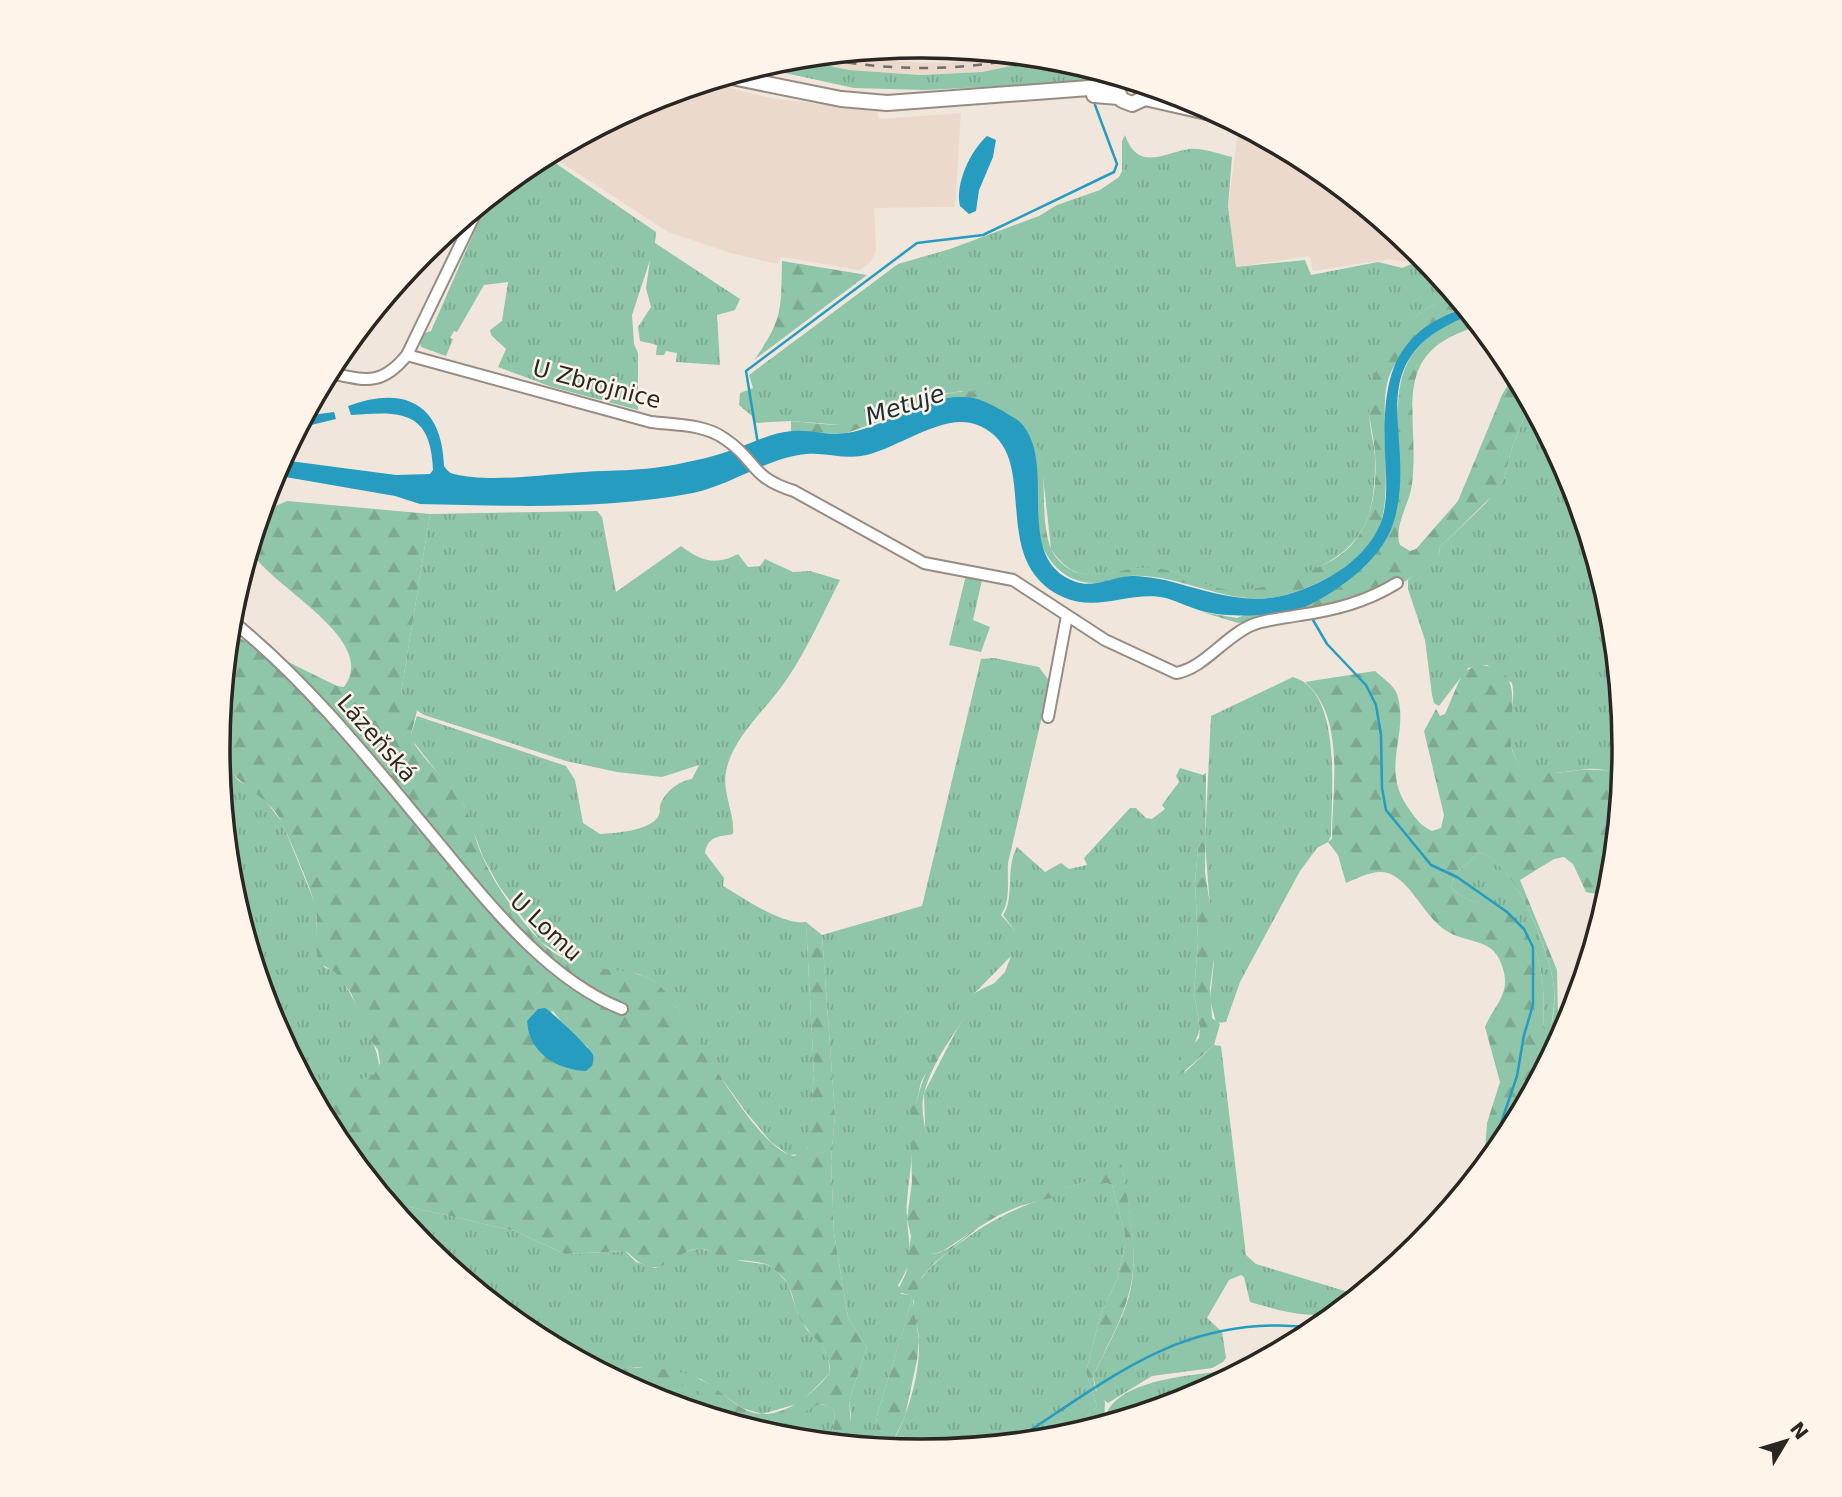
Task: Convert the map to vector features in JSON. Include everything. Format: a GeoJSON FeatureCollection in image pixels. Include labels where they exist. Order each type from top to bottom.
{"type":"FeatureCollection","features":[{"type":"Feature","properties":{"kind":"main road"},"geometry":{"type":"LineString","coordinates":[[747,80],[866,102],[1020,95],[1119,87],[1132,104],[1144,94]]}},
{"type":"Feature","properties":{"kind":"street"},"geometry":{"type":"LineString","coordinates":[[340,375],[369,381],[396,368],[407,355],[469,226]]}},
{"type":"Feature","properties":{"kind":"street","name":"U Zbrojnice"},"geometry":{"type":"LineString","coordinates":[[407,355],[651,422],[691,426],[718,435],[731,443],[760,477],[794,491],[924,563],[940,569],[1002,576],[1067,616]]}},
{"type":"Feature","properties":{"kind":"street"},"geometry":{"type":"LineString","coordinates":[[1048,717],[1067,616],[1105,640],[1176,673],[1186,672],[1228,637],[1254,624],[1334,610],[1370,597],[1397,583]]}},
{"type":"Feature","properties":{"kind":"street","name":"Lázeňská"},"geometry":{"type":"LineString","coordinates":[[241,630],[323,707],[481,894]]}},
{"type":"Feature","properties":{"kind":"street","name":"U Lomu"},"geometry":{"type":"LineString","coordinates":[[481,894],[541,957],[607,1003],[622,1009]]}},
{"type":"Feature","properties":{"kind":"shaded area"},"geometry":{"type":"Polygon","coordinates":[[[915,58],[954,59],[942,61],[915,58]]]}},
{"type":"Feature","properties":{"kind":"shaded area"},"geometry":{"type":"Polygon","coordinates":[[[880,59],[920,63],[972,60],[1016,65],[982,72],[920,75],[849,70],[825,65],[880,59]]]}},
{"type":"Feature","properties":{"kind":"shaded area"},"geometry":{"type":"Polygon","coordinates":[[[724,86],[770,98],[877,111],[879,119],[961,113],[955,207],[874,208],[876,251],[870,263],[859,270],[781,257],[778,264],[730,253],[668,232],[558,161],[615,129],[657,110],[724,86]]]}},
{"type":"Feature","properties":{"kind":"shaded area"},"geometry":{"type":"Polygon","coordinates":[[[1238,135],[1305,174],[1342,200],[1409,260],[1389,259],[1313,271],[1309,256],[1236,267],[1228,206],[1238,135]]]}},
{"type":"Feature","properties":{"kind":"green space"},"geometry":{"type":"Polygon","coordinates":[[[825,65],[849,70],[920,75],[982,72],[1016,65],[1100,81],[925,90],[854,88],[781,72],[825,65]]]}},
{"type":"Feature","properties":{"kind":"green space"},"geometry":{"type":"Polygon","coordinates":[[[1125,135],[1130,146],[1144,157],[1194,149],[1232,157],[1228,206],[1236,267],[1305,260],[1311,275],[1378,262],[1402,268],[1412,264],[1446,300],[1420,314],[1406,326],[1394,340],[1378,373],[1370,418],[1375,453],[1375,479],[1373,497],[1364,526],[1345,550],[1332,560],[1294,579],[1272,586],[1235,591],[1217,588],[1161,569],[1136,569],[1096,575],[1073,571],[1051,549],[1041,458],[962,391],[936,395],[873,422],[854,426],[791,421],[754,423],[752,416],[739,405],[740,393],[753,388],[749,375],[898,264],[950,249],[1039,216],[1057,205],[1100,190],[1119,177],[1122,171],[1122,141],[1125,135]]]}},
{"type":"Feature","properties":{"kind":"green space"},"geometry":{"type":"Polygon","coordinates":[[[555,163],[656,232],[655,243],[740,299],[735,310],[717,315],[720,365],[676,362],[677,353],[666,351],[664,355],[656,355],[657,345],[640,341],[638,327],[651,307],[646,288],[650,260],[632,315],[634,344],[638,353],[638,410],[552,387],[498,367],[506,349],[491,335],[490,330],[502,321],[508,282],[484,285],[457,332],[454,331],[450,338],[453,339],[446,356],[421,347],[420,342],[425,333],[431,331],[481,216],[555,163]]]}},
{"type":"Feature","properties":{"kind":"green space"},"geometry":{"type":"Polygon","coordinates":[[[782,261],[867,275],[754,360],[770,334],[778,314],[782,261]]]}},
{"type":"Feature","properties":{"kind":"green space"},"geometry":{"type":"Polygon","coordinates":[[[1446,300],[1455,312],[1442,317],[1420,336],[1398,361],[1388,379],[1385,408],[1385,493],[1378,529],[1359,556],[1346,566],[1316,584],[1286,595],[1246,598],[1150,577],[1130,576],[1092,583],[1071,578],[1054,565],[1042,546],[1028,436],[931,403],[844,434],[791,431],[791,421],[860,424],[961,391],[995,396],[1017,411],[1037,444],[1043,468],[1047,535],[1055,556],[1066,567],[1090,575],[1158,568],[1218,588],[1239,590],[1262,587],[1296,577],[1329,562],[1354,542],[1368,515],[1375,485],[1375,453],[1369,411],[1375,373],[1393,340],[1406,325],[1446,300]]]}},
{"type":"Feature","properties":{"kind":"green space"},"geometry":{"type":"Polygon","coordinates":[[[1462,319],[1470,330],[1450,337],[1431,351],[1419,369],[1412,410],[1412,484],[1400,523],[1400,545],[1410,551],[1416,549],[1458,501],[1508,385],[1525,415],[1512,448],[1504,479],[1491,497],[1439,548],[1440,553],[1426,567],[1374,603],[1238,623],[1202,612],[1237,618],[1364,567],[1388,525],[1398,500],[1398,412],[1399,391],[1404,372],[1412,355],[1425,340],[1462,319]]]}},
{"type":"Feature","properties":{"kind":"green space"},"geometry":{"type":"Polygon","coordinates":[[[1525,415],[1541,443],[1575,526],[1588,570],[1606,658],[1611,771],[1586,769],[1546,773],[1524,768],[1512,749],[1512,683],[1487,665],[1468,668],[1439,706],[1434,703],[1425,640],[1408,589],[1408,580],[1440,553],[1439,548],[1486,503],[1504,479],[1512,448],[1525,415]]]}},
{"type":"Feature","properties":{"kind":"green space"},"geometry":{"type":"Polygon","coordinates":[[[287,501],[430,514],[401,693],[417,711],[411,734],[415,745],[460,799],[494,880],[540,941],[555,954],[572,962],[636,974],[661,987],[742,1109],[778,1148],[794,1156],[807,1149],[814,1074],[806,922],[822,935],[835,1115],[831,1161],[834,1233],[848,1317],[867,1348],[849,1400],[849,1435],[832,1433],[835,1412],[823,1405],[777,1424],[721,1410],[695,1390],[671,1383],[641,1380],[617,1369],[650,1368],[685,1374],[703,1381],[742,1408],[754,1413],[779,1412],[802,1400],[830,1373],[829,1364],[824,1350],[800,1319],[787,1283],[768,1265],[726,1258],[699,1249],[689,1251],[658,1267],[644,1265],[625,1251],[565,1254],[515,1231],[403,1206],[347,1132],[326,1099],[337,1089],[374,1074],[380,1063],[378,1050],[370,1039],[351,993],[335,972],[319,963],[316,910],[300,864],[280,819],[265,801],[231,772],[230,748],[240,638],[337,686],[344,687],[351,669],[347,651],[336,633],[257,559],[274,507],[287,501]],[[553,1011],[527,1021],[533,1042],[556,1063],[586,1071],[588,1047],[573,1036],[553,1011]]]}},
{"type":"Feature","properties":{"kind":"green space"},"geometry":{"type":"Polygon","coordinates":[[[597,511],[602,517],[616,592],[681,546],[708,560],[722,560],[738,554],[748,567],[760,566],[765,559],[793,572],[810,571],[840,580],[795,667],[735,747],[725,780],[733,834],[712,840],[705,853],[724,878],[723,886],[786,920],[806,922],[814,1074],[808,1146],[804,1154],[789,1155],[771,1142],[696,1043],[677,1008],[654,981],[639,974],[578,966],[541,942],[499,886],[483,857],[464,806],[412,740],[411,734],[417,716],[566,766],[575,780],[583,823],[600,834],[631,830],[653,822],[658,817],[662,801],[668,792],[692,779],[699,765],[662,777],[617,772],[566,761],[424,715],[410,706],[401,693],[430,514],[597,511]]]}},
{"type":"Feature","properties":{"kind":"green space"},"geometry":{"type":"Polygon","coordinates":[[[966,575],[982,580],[973,620],[990,627],[981,652],[949,645],[966,575]]]}},
{"type":"Feature","properties":{"kind":"green space"},"geometry":{"type":"Polygon","coordinates":[[[994,658],[1039,667],[1050,682],[1008,863],[1007,897],[1001,915],[1015,931],[1003,915],[1009,901],[1011,864],[1017,847],[1045,872],[1061,863],[1069,869],[1087,865],[1084,858],[1130,808],[1136,808],[1146,818],[1152,819],[1165,809],[1162,805],[1179,782],[1176,776],[1180,768],[1203,775],[1203,837],[1198,848],[1195,883],[1198,941],[1194,993],[1200,1029],[1184,1073],[1214,1045],[1221,1046],[1246,1255],[1256,1264],[1348,1292],[1316,1315],[1307,1315],[1250,1302],[1244,1277],[1241,1275],[1229,1280],[1207,1318],[1222,1332],[1226,1358],[1223,1362],[1212,1368],[1152,1376],[1108,1403],[1098,1396],[1093,1376],[1126,1306],[1133,1264],[1132,1230],[1122,1165],[1107,1175],[1010,1206],[943,1251],[933,1254],[929,1249],[924,1093],[957,1029],[977,1001],[1005,972],[1011,956],[960,1008],[921,1082],[916,1104],[910,1104],[912,1140],[907,1201],[909,1253],[908,1264],[898,1285],[901,1294],[910,1295],[912,1300],[877,1416],[876,1438],[849,1435],[849,1400],[867,1348],[848,1317],[834,1233],[831,1161],[835,1115],[822,935],[922,906],[981,659],[994,658]]]}},
{"type":"Feature","properties":{"kind":"green space"},"geometry":{"type":"Polygon","coordinates":[[[1477,665],[1501,671],[1511,685],[1512,747],[1520,764],[1541,772],[1611,770],[1606,839],[1596,894],[1586,892],[1573,864],[1564,857],[1554,859],[1520,880],[1557,970],[1558,1015],[1519,1094],[1485,1146],[1487,1123],[1500,1082],[1485,1027],[1505,986],[1499,958],[1487,946],[1453,935],[1437,924],[1404,883],[1388,873],[1372,873],[1346,883],[1338,855],[1328,842],[1332,839],[1332,734],[1327,714],[1318,697],[1305,682],[1375,671],[1393,687],[1400,709],[1395,765],[1400,794],[1419,822],[1432,831],[1441,828],[1444,815],[1424,731],[1436,709],[1440,716],[1445,714],[1463,672],[1477,665]],[[1479,852],[1455,875],[1451,887],[1466,898],[1510,915],[1522,927],[1538,957],[1543,992],[1543,1026],[1551,1028],[1554,986],[1550,965],[1527,907],[1504,871],[1492,859],[1479,852]]]}},
{"type":"Feature","properties":{"kind":"green space"},"geometry":{"type":"Polygon","coordinates":[[[1293,677],[1309,686],[1320,702],[1327,723],[1332,772],[1331,836],[1328,842],[1317,848],[1300,871],[1240,982],[1226,1022],[1216,1023],[1210,999],[1214,962],[1205,841],[1211,716],[1293,677]]]}},
{"type":"Feature","properties":{"kind":"green space"},"geometry":{"type":"Polygon","coordinates":[[[231,772],[239,781],[260,794],[282,822],[316,906],[317,940],[324,967],[340,977],[364,1020],[376,1051],[379,1062],[374,1073],[326,1099],[301,1054],[267,971],[254,927],[236,839],[231,772]]]}},
{"type":"Feature","properties":{"kind":"green space"},"geometry":{"type":"Polygon","coordinates":[[[1206,773],[1205,872],[1216,944],[1210,988],[1212,1018],[1220,1024],[1214,1045],[1180,1075],[1176,1072],[1179,1062],[1199,1038],[1200,1029],[1194,993],[1198,941],[1195,883],[1198,848],[1203,837],[1203,775],[1206,773]]]}},
{"type":"Feature","properties":{"kind":"green space"},"geometry":{"type":"Polygon","coordinates":[[[1479,852],[1492,858],[1504,871],[1516,887],[1536,927],[1553,980],[1551,1028],[1543,1026],[1542,975],[1532,942],[1523,928],[1511,916],[1466,898],[1451,887],[1455,875],[1479,852]]]}},
{"type":"Feature","properties":{"kind":"green space"},"geometry":{"type":"Polygon","coordinates":[[[997,982],[952,1036],[933,1069],[923,1099],[930,1192],[930,1249],[933,1254],[950,1248],[1001,1210],[1016,1203],[1093,1179],[1122,1164],[1132,1228],[1132,1278],[1118,1324],[1093,1376],[1095,1389],[1105,1402],[1104,1415],[1083,1420],[1097,1406],[1086,1372],[1101,1313],[1117,1280],[1125,1245],[1125,1233],[1112,1185],[1106,1183],[1020,1206],[999,1215],[979,1227],[933,1264],[922,1277],[913,1301],[919,1341],[905,1416],[894,1438],[876,1438],[877,1416],[912,1300],[910,1295],[897,1292],[906,1273],[911,1236],[907,1219],[912,1182],[910,1103],[916,1104],[936,1050],[950,1022],[965,1001],[997,982]]]}},
{"type":"Feature","properties":{"kind":"green space"},"geometry":{"type":"Polygon","coordinates":[[[1106,1183],[1112,1185],[1125,1233],[1117,1280],[1101,1313],[1086,1372],[1097,1406],[1083,1420],[1056,1426],[966,1438],[895,1438],[915,1383],[919,1341],[914,1299],[918,1285],[926,1273],[941,1258],[984,1226],[1022,1207],[1106,1183]]]}},
{"type":"Feature","properties":{"kind":"green space"},"geometry":{"type":"Polygon","coordinates":[[[403,1206],[515,1231],[565,1254],[625,1251],[636,1262],[655,1268],[679,1254],[699,1248],[741,1261],[765,1264],[775,1269],[788,1284],[798,1315],[807,1330],[818,1339],[828,1357],[830,1373],[800,1403],[762,1414],[742,1408],[701,1379],[638,1367],[618,1369],[537,1323],[500,1297],[466,1268],[403,1206]]]}},
{"type":"Feature","properties":{"kind":"green space"},"geometry":{"type":"Polygon","coordinates":[[[1219,1372],[1143,1403],[1108,1414],[1110,1407],[1124,1395],[1142,1386],[1219,1372]]]}},
{"type":"Feature","properties":{"kind":"green space"},"geometry":{"type":"Polygon","coordinates":[[[639,1379],[686,1386],[715,1401],[723,1410],[639,1379]]]}},
{"type":"Feature","properties":{"kind":"green space"},"geometry":{"type":"Polygon","coordinates":[[[817,1404],[830,1406],[835,1412],[832,1433],[774,1423],[790,1420],[817,1404]]]}},
{"type":"Feature","properties":{"kind":"water"},"geometry":{"type":"Polygon","coordinates":[[[987,136],[996,140],[993,157],[979,190],[976,211],[969,214],[960,206],[962,178],[975,150],[987,136]]]}},
{"type":"Feature","properties":{"kind":"water"},"geometry":{"type":"Polygon","coordinates":[[[1456,312],[1462,319],[1434,333],[1412,355],[1401,378],[1398,404],[1399,492],[1393,524],[1387,537],[1370,561],[1334,591],[1299,609],[1272,614],[1217,614],[1153,596],[1089,603],[1063,597],[1039,581],[1026,559],[1019,535],[1009,460],[999,440],[980,426],[966,422],[937,426],[861,456],[791,456],[693,493],[626,502],[557,506],[420,504],[395,496],[286,477],[293,461],[396,475],[430,474],[433,470],[431,450],[419,425],[410,418],[385,413],[351,415],[348,406],[368,400],[402,399],[416,404],[428,414],[436,427],[442,444],[444,466],[449,472],[468,477],[501,478],[667,466],[713,456],[786,432],[833,434],[862,430],[934,401],[969,397],[990,404],[1016,419],[1031,440],[1036,461],[1040,532],[1045,553],[1056,570],[1083,584],[1139,576],[1240,598],[1270,598],[1301,590],[1331,576],[1357,557],[1377,531],[1385,508],[1385,428],[1389,383],[1406,347],[1420,332],[1456,312]]]}},
{"type":"Feature","properties":{"kind":"water"},"geometry":{"type":"Polygon","coordinates":[[[334,412],[336,419],[311,425],[317,414],[334,412]]]}},
{"type":"Feature","properties":{"kind":"water"},"geometry":{"type":"Polygon","coordinates":[[[545,1008],[591,1052],[593,1064],[586,1071],[555,1063],[546,1058],[533,1042],[527,1021],[538,1009],[545,1008]]]}},
{"type":"Feature","properties":{"kind":"waterway"},"geometry":{"type":"LineString","coordinates":[[1086,78],[1087,84]]}},
{"type":"Feature","properties":{"kind":"waterway"},"geometry":{"type":"LineString","coordinates":[[758,444],[746,371],[917,243],[983,235],[1114,172],[1117,164],[1095,105]]}},
{"type":"Feature","properties":{"kind":"waterway"},"geometry":{"type":"LineString","coordinates":[[1313,620],[1327,644],[1366,685],[1376,705],[1381,735],[1382,788],[1386,810],[1431,865],[1457,877],[1507,912],[1524,929],[1533,947],[1533,1005],[1524,1035],[1517,1076],[1502,1122]]}},
{"type":"Feature","properties":{"kind":"waterway"},"geometry":{"type":"LineString","coordinates":[[1030,1430],[1119,1373],[1190,1339],[1229,1329],[1271,1325],[1299,1327]]}},
{"type":"Feature","properties":{"kind":"railway"},"geometry":{"type":"LineString","coordinates":[[848,62],[922,68],[995,62]]}},
{"type":"Feature","properties":{"kind":"water label","name":"Metuje"},"geometry":{"type":"Point","coordinates":[905,405]}}]}
